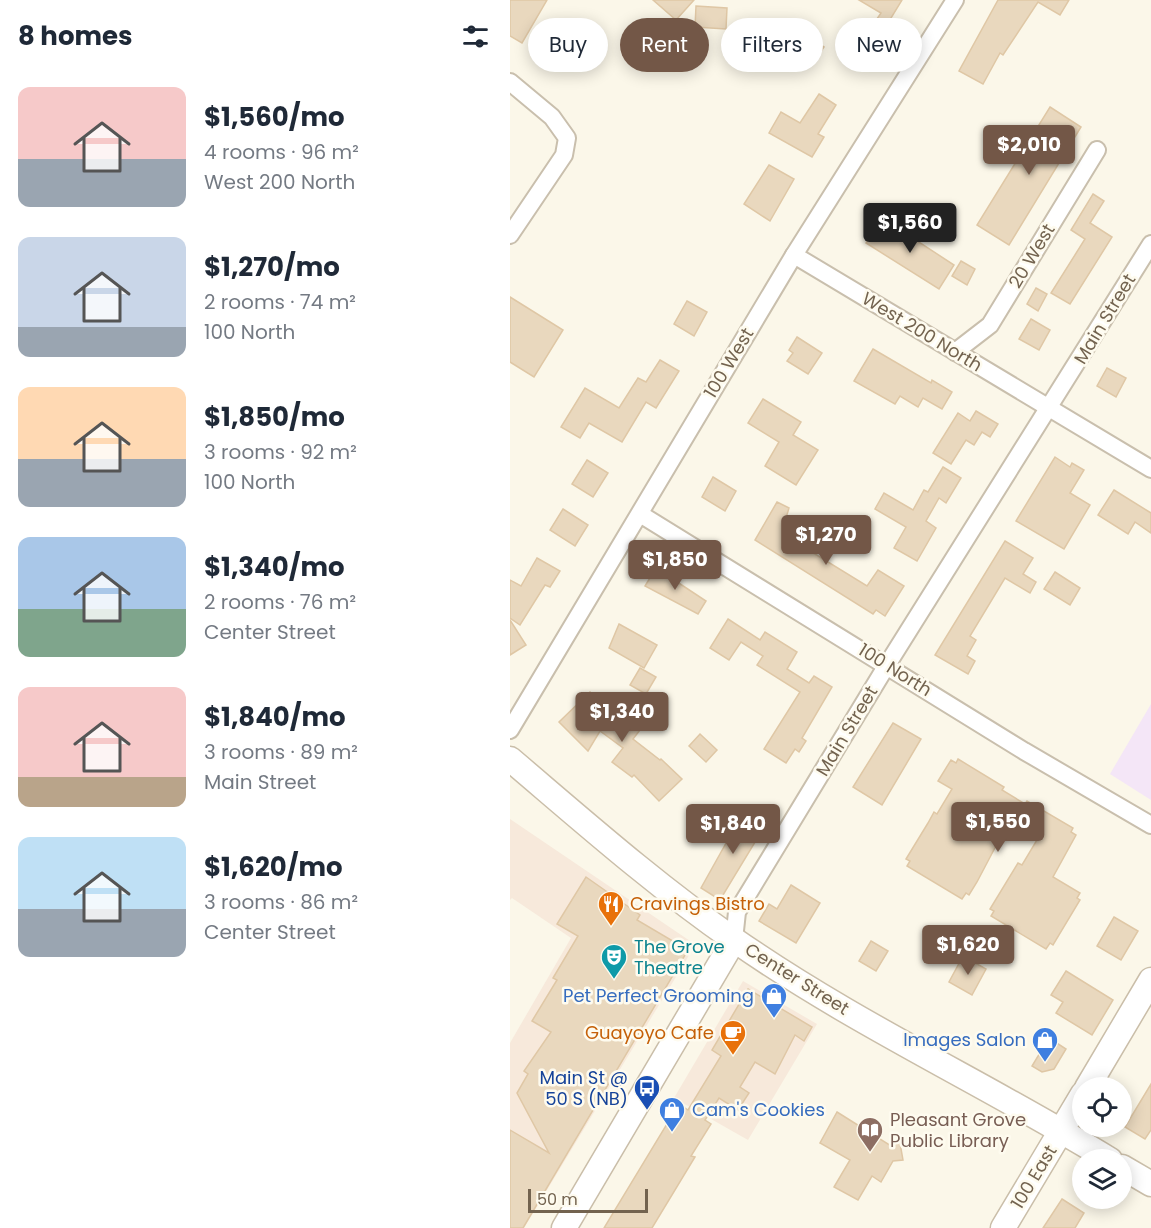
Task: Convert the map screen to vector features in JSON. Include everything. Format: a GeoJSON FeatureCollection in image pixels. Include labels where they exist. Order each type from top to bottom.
{"type":"FeatureCollection","features":[{"type":"Feature","properties":{"kind":"main road","name":"Center Street"},"geometry":{"type":"LineString","coordinates":[[510,759],[622,857],[734,940],[891,1038],[1062,1130],[1092,1149]]}},
{"type":"Feature","properties":{"kind":"main road","name":"Main Street"},"geometry":{"type":"LineString","coordinates":[[564,1228],[734,940]]}},
{"type":"Feature","properties":{"kind":"main road"},"geometry":{"type":"LineString","coordinates":[[1094,1077],[1151,980]]}},
{"type":"Feature","properties":{"kind":"main road","name":"100 East"},"geometry":{"type":"LineString","coordinates":[[1003,1228],[1072,1113]]}},
{"type":"Feature","properties":{"kind":"main road"},"geometry":{"type":"LineString","coordinates":[[1132,1173],[1151,1184]]}},
{"type":"Feature","properties":{"kind":"street","name":"100 West"},"geometry":{"type":"LineString","coordinates":[[510,730],[794,255],[955,0]]}},
{"type":"Feature","properties":{"kind":"street"},"geometry":{"type":"LineString","coordinates":[[510,82],[552,117],[567,138],[564,155],[510,235]]}},
{"type":"Feature","properties":{"kind":"street","name":"20 West"},"geometry":{"type":"LineString","coordinates":[[955,352],[990,325],[1097,150]]}},
{"type":"Feature","properties":{"kind":"street","name":"Main Street"},"geometry":{"type":"LineString","coordinates":[[734,940],[737,912],[887,665],[1151,244]]}},
{"type":"Feature","properties":{"kind":"street","name":"West 200 North"},"geometry":{"type":"LineString","coordinates":[[794,255],[1151,469]]}},
{"type":"Feature","properties":{"kind":"street","name":"100 North"},"geometry":{"type":"LineString","coordinates":[[640,513],[1024,751],[1151,825]]}},
{"type":"Feature","properties":{"kind":"shaded area"},"geometry":{"type":"Polygon","coordinates":[[[1151,704],[1151,800],[1110,774],[1151,704]]]}},
{"type":"Feature","properties":{"kind":"shaded area"},"geometry":{"type":"Polygon","coordinates":[[[510,819],[693,943],[688,957],[524,1228],[510,1228],[510,1043],[571,938],[512,898],[510,900],[510,819]]]}},
{"type":"Feature","properties":{"kind":"shaded area"},"geometry":{"type":"Polygon","coordinates":[[[743,981],[817,1024],[748,1140],[674,1098],[743,981]]]}},
{"type":"Feature","properties":{"kind":"building"},"geometry":{"type":"Polygon","coordinates":[[[510,0],[547,0],[537,18],[528,18],[528,33],[522,43],[510,36],[510,0]]]}},
{"type":"Feature","properties":{"kind":"building"},"geometry":{"type":"Polygon","coordinates":[[[653,0],[694,0],[678,18],[674,18],[653,0]]]}},
{"type":"Feature","properties":{"kind":"building"},"geometry":{"type":"Polygon","coordinates":[[[859,0],[902,0],[891,18],[878,18],[881,13],[859,0]]]}},
{"type":"Feature","properties":{"kind":"building"},"geometry":{"type":"Polygon","coordinates":[[[998,0],[1069,0],[1060,15],[1038,2],[1003,55],[1000,53],[983,84],[959,71],[998,0]]]}},
{"type":"Feature","properties":{"kind":"building"},"geometry":{"type":"Polygon","coordinates":[[[696,6],[727,8],[727,18],[721,18],[721,29],[709,28],[709,18],[695,18],[696,6]]]}},
{"type":"Feature","properties":{"kind":"building"},"geometry":{"type":"Polygon","coordinates":[[[819,94],[836,105],[818,134],[824,137],[812,157],[769,133],[781,112],[800,123],[819,94]]]}},
{"type":"Feature","properties":{"kind":"building"},"geometry":{"type":"Polygon","coordinates":[[[1050,107],[1081,127],[1009,245],[977,225],[1050,107]]]}},
{"type":"Feature","properties":{"kind":"building"},"geometry":{"type":"Polygon","coordinates":[[[769,165],[794,179],[770,221],[744,204],[769,165]]]}},
{"type":"Feature","properties":{"kind":"building"},"geometry":{"type":"Polygon","coordinates":[[[1093,194],[1104,201],[1090,223],[1112,237],[1070,304],[1051,293],[1085,239],[1071,230],[1093,194]]]}},
{"type":"Feature","properties":{"kind":"building"},"geometry":{"type":"Polygon","coordinates":[[[882,218],[954,265],[939,289],[866,243],[882,218]]]}},
{"type":"Feature","properties":{"kind":"building"},"geometry":{"type":"Polygon","coordinates":[[[961,261],[975,269],[967,285],[952,276],[961,261]]]}},
{"type":"Feature","properties":{"kind":"building"},"geometry":{"type":"Polygon","coordinates":[[[1036,288],[1047,294],[1038,311],[1027,304],[1036,288]]]}},
{"type":"Feature","properties":{"kind":"building"},"geometry":{"type":"Polygon","coordinates":[[[510,297],[563,330],[534,377],[510,362],[510,297]]]}},
{"type":"Feature","properties":{"kind":"building"},"geometry":{"type":"Polygon","coordinates":[[[687,301],[707,312],[694,336],[674,324],[687,301]]]}},
{"type":"Feature","properties":{"kind":"building"},"geometry":{"type":"Polygon","coordinates":[[[1031,319],[1050,330],[1039,350],[1019,339],[1031,319]]]}},
{"type":"Feature","properties":{"kind":"building"},"geometry":{"type":"Polygon","coordinates":[[[797,337],[822,353],[808,374],[787,361],[793,353],[789,350],[797,337]]]}},
{"type":"Feature","properties":{"kind":"building"},"geometry":{"type":"Polygon","coordinates":[[[873,349],[931,383],[932,380],[952,392],[942,409],[923,398],[918,407],[900,396],[895,404],[854,381],[873,349]]]}},
{"type":"Feature","properties":{"kind":"building"},"geometry":{"type":"Polygon","coordinates":[[[660,360],[679,371],[656,408],[646,402],[622,442],[589,423],[580,438],[561,427],[585,388],[619,408],[638,378],[646,382],[660,360]]]}},
{"type":"Feature","properties":{"kind":"building"},"geometry":{"type":"Polygon","coordinates":[[[1107,368],[1126,378],[1116,397],[1097,386],[1107,368]]]}},
{"type":"Feature","properties":{"kind":"building"},"geometry":{"type":"Polygon","coordinates":[[[763,399],[801,422],[793,435],[818,450],[796,485],[765,466],[779,442],[748,423],[763,399]]]}},
{"type":"Feature","properties":{"kind":"building"},"geometry":{"type":"Polygon","coordinates":[[[976,411],[998,424],[990,437],[982,432],[974,445],[966,440],[951,464],[933,453],[958,413],[970,421],[976,411]]]}},
{"type":"Feature","properties":{"kind":"building"},"geometry":{"type":"Polygon","coordinates":[[[1055,457],[1070,467],[1072,463],[1084,470],[1070,493],[1090,505],[1064,549],[1016,521],[1055,457]]]}},
{"type":"Feature","properties":{"kind":"building"},"geometry":{"type":"Polygon","coordinates":[[[587,460],[608,473],[593,497],[572,484],[587,460]]]}},
{"type":"Feature","properties":{"kind":"building"},"geometry":{"type":"Polygon","coordinates":[[[943,467],[961,478],[946,503],[939,498],[926,521],[936,528],[917,561],[894,548],[906,527],[875,509],[884,493],[913,510],[924,490],[928,492],[943,467]]]}},
{"type":"Feature","properties":{"kind":"building"},"geometry":{"type":"Polygon","coordinates":[[[713,477],[736,491],[725,511],[702,497],[713,477]]]}},
{"type":"Feature","properties":{"kind":"building"},"geometry":{"type":"Polygon","coordinates":[[[1114,490],[1151,513],[1151,533],[1135,522],[1128,534],[1098,515],[1114,490]]]}},
{"type":"Feature","properties":{"kind":"building"},"geometry":{"type":"Polygon","coordinates":[[[777,502],[789,508],[785,521],[804,532],[797,543],[867,586],[878,570],[904,586],[885,616],[876,610],[873,614],[755,540],[777,502]]]}},
{"type":"Feature","properties":{"kind":"building"},"geometry":{"type":"Polygon","coordinates":[[[563,509],[588,525],[575,546],[550,530],[563,509]]]}},
{"type":"Feature","properties":{"kind":"building"},"geometry":{"type":"Polygon","coordinates":[[[1005,541],[1033,558],[1023,574],[1036,582],[1030,593],[1005,578],[970,636],[976,640],[967,656],[975,661],[968,674],[935,655],[1005,541]]]}},
{"type":"Feature","properties":{"kind":"building"},"geometry":{"type":"Polygon","coordinates":[[[537,558],[560,571],[550,587],[545,585],[520,625],[510,618],[510,580],[521,586],[537,558]]]}},
{"type":"Feature","properties":{"kind":"building"},"geometry":{"type":"Polygon","coordinates":[[[656,568],[706,601],[698,614],[645,586],[656,568]]]}},
{"type":"Feature","properties":{"kind":"building"},"geometry":{"type":"Polygon","coordinates":[[[1055,572],[1080,588],[1070,605],[1044,589],[1055,572]]]}},
{"type":"Feature","properties":{"kind":"building"},"geometry":{"type":"Polygon","coordinates":[[[728,619],[760,640],[765,632],[797,652],[787,669],[809,683],[814,676],[832,687],[802,738],[806,741],[799,752],[795,749],[786,763],[764,749],[800,692],[757,665],[763,656],[741,642],[729,660],[710,648],[728,619]]]}},
{"type":"Feature","properties":{"kind":"building"},"geometry":{"type":"Polygon","coordinates":[[[510,620],[526,645],[510,655],[510,620]]]}},
{"type":"Feature","properties":{"kind":"building"},"geometry":{"type":"Polygon","coordinates":[[[619,624],[657,645],[644,668],[609,648],[619,624]]]}},
{"type":"Feature","properties":{"kind":"building"},"geometry":{"type":"Polygon","coordinates":[[[640,668],[656,677],[646,694],[630,685],[640,668]]]}},
{"type":"Feature","properties":{"kind":"building"},"geometry":{"type":"Polygon","coordinates":[[[590,692],[617,719],[621,714],[630,720],[642,704],[653,713],[633,739],[661,759],[682,779],[659,801],[634,775],[632,777],[612,762],[623,748],[600,731],[588,751],[559,722],[590,692]]]}},
{"type":"Feature","properties":{"kind":"building"},"geometry":{"type":"Polygon","coordinates":[[[893,723],[921,739],[882,805],[853,787],[893,723]]]}},
{"type":"Feature","properties":{"kind":"building"},"geometry":{"type":"Polygon","coordinates":[[[700,734],[717,750],[706,762],[689,746],[700,734]]]}},
{"type":"Feature","properties":{"kind":"building"},"geometry":{"type":"Polygon","coordinates":[[[958,759],[1004,787],[1002,790],[1025,804],[1027,801],[1073,828],[1071,832],[1076,835],[1053,877],[1080,893],[1077,898],[1080,900],[1053,945],[1050,943],[1046,949],[991,916],[994,911],[990,909],[1018,863],[1022,865],[1037,840],[1008,823],[977,882],[969,895],[966,893],[962,899],[907,866],[910,861],[906,859],[934,812],[937,814],[952,789],[938,781],[951,760],[956,763],[958,759]]]}},
{"type":"Feature","properties":{"kind":"building"},"geometry":{"type":"Polygon","coordinates":[[[744,811],[766,824],[720,900],[701,888],[744,811]]]}},
{"type":"Feature","properties":{"kind":"building"},"geometry":{"type":"Polygon","coordinates":[[[586,877],[640,915],[637,920],[688,950],[523,1228],[510,1228],[510,1130],[549,1153],[517,1093],[528,1074],[524,1071],[551,1032],[532,1021],[557,980],[553,978],[578,936],[557,924],[586,877]]]}},
{"type":"Feature","properties":{"kind":"building"},"geometry":{"type":"Polygon","coordinates":[[[791,885],[820,903],[796,943],[759,921],[769,904],[777,909],[791,885]]]}},
{"type":"Feature","properties":{"kind":"building"},"geometry":{"type":"Polygon","coordinates":[[[1114,917],[1138,931],[1121,960],[1097,946],[1114,917]]]}},
{"type":"Feature","properties":{"kind":"building"},"geometry":{"type":"Polygon","coordinates":[[[871,941],[888,951],[876,971],[859,961],[871,941]]]}},
{"type":"Feature","properties":{"kind":"building"},"geometry":{"type":"Polygon","coordinates":[[[963,956],[986,969],[972,995],[949,982],[963,956]]]}},
{"type":"Feature","properties":{"kind":"building"},"geometry":{"type":"Polygon","coordinates":[[[1066,971],[1113,1000],[1092,1035],[1056,1013],[1063,1002],[1051,995],[1066,971]]]}},
{"type":"Feature","properties":{"kind":"building"},"geometry":{"type":"Polygon","coordinates":[[[748,989],[812,1027],[804,1041],[795,1035],[775,1074],[755,1062],[740,1087],[749,1093],[738,1110],[719,1098],[705,1120],[711,1124],[691,1156],[695,1157],[652,1228],[604,1228],[679,1104],[688,1110],[721,1056],[712,1050],[748,989]]]}},
{"type":"Feature","properties":{"kind":"building"},"geometry":{"type":"Polygon","coordinates":[[[1049,1038],[1066,1049],[1054,1069],[1042,1072],[1032,1066],[1049,1038]]]}},
{"type":"Feature","properties":{"kind":"building"},"geometry":{"type":"Polygon","coordinates":[[[1151,1084],[1151,1130],[1145,1139],[1132,1131],[1132,1115],[1151,1084]]]}},
{"type":"Feature","properties":{"kind":"building","name":"Pleasant Grove Public Library"},"geometry":{"type":"Polygon","coordinates":[[[837,1112],[891,1146],[900,1143],[903,1160],[893,1161],[881,1182],[872,1176],[858,1200],[834,1187],[850,1160],[820,1143],[837,1112]]]}},
{"type":"Feature","properties":{"kind":"building"},"geometry":{"type":"Polygon","coordinates":[[[1062,1199],[1072,1205],[1072,1209],[1078,1209],[1084,1213],[1075,1228],[1043,1228],[1062,1199]]]}},
{"type":"Feature","properties":{"kind":"place","name":"Cravings Bistro"},"geometry":{"type":"Point","coordinates":[611,927]}},
{"type":"Feature","properties":{"kind":"place","name":"The Grove Theatre"},"geometry":{"type":"Point","coordinates":[614,980]}},
{"type":"Feature","properties":{"kind":"place","name":"Pet Perfect Grooming"},"geometry":{"type":"Point","coordinates":[774,1019]}},
{"type":"Feature","properties":{"kind":"place","name":"Guayoyo Cafe"},"geometry":{"type":"Point","coordinates":[733,1056]}},
{"type":"Feature","properties":{"kind":"place","name":"Images Salon"},"geometry":{"type":"Point","coordinates":[1045,1063]}},
{"type":"Feature","properties":{"kind":"place","name":"Main St @ 50 S (NB)"},"geometry":{"type":"Point","coordinates":[647,1111]}},
{"type":"Feature","properties":{"kind":"place","name":"Cam's Cookies"},"geometry":{"type":"Point","coordinates":[672,1133]}},
{"type":"Feature","properties":{"kind":"place","name":"Pleasant Grove Public Library"},"geometry":{"type":"Point","coordinates":[870,1153]}}]}
